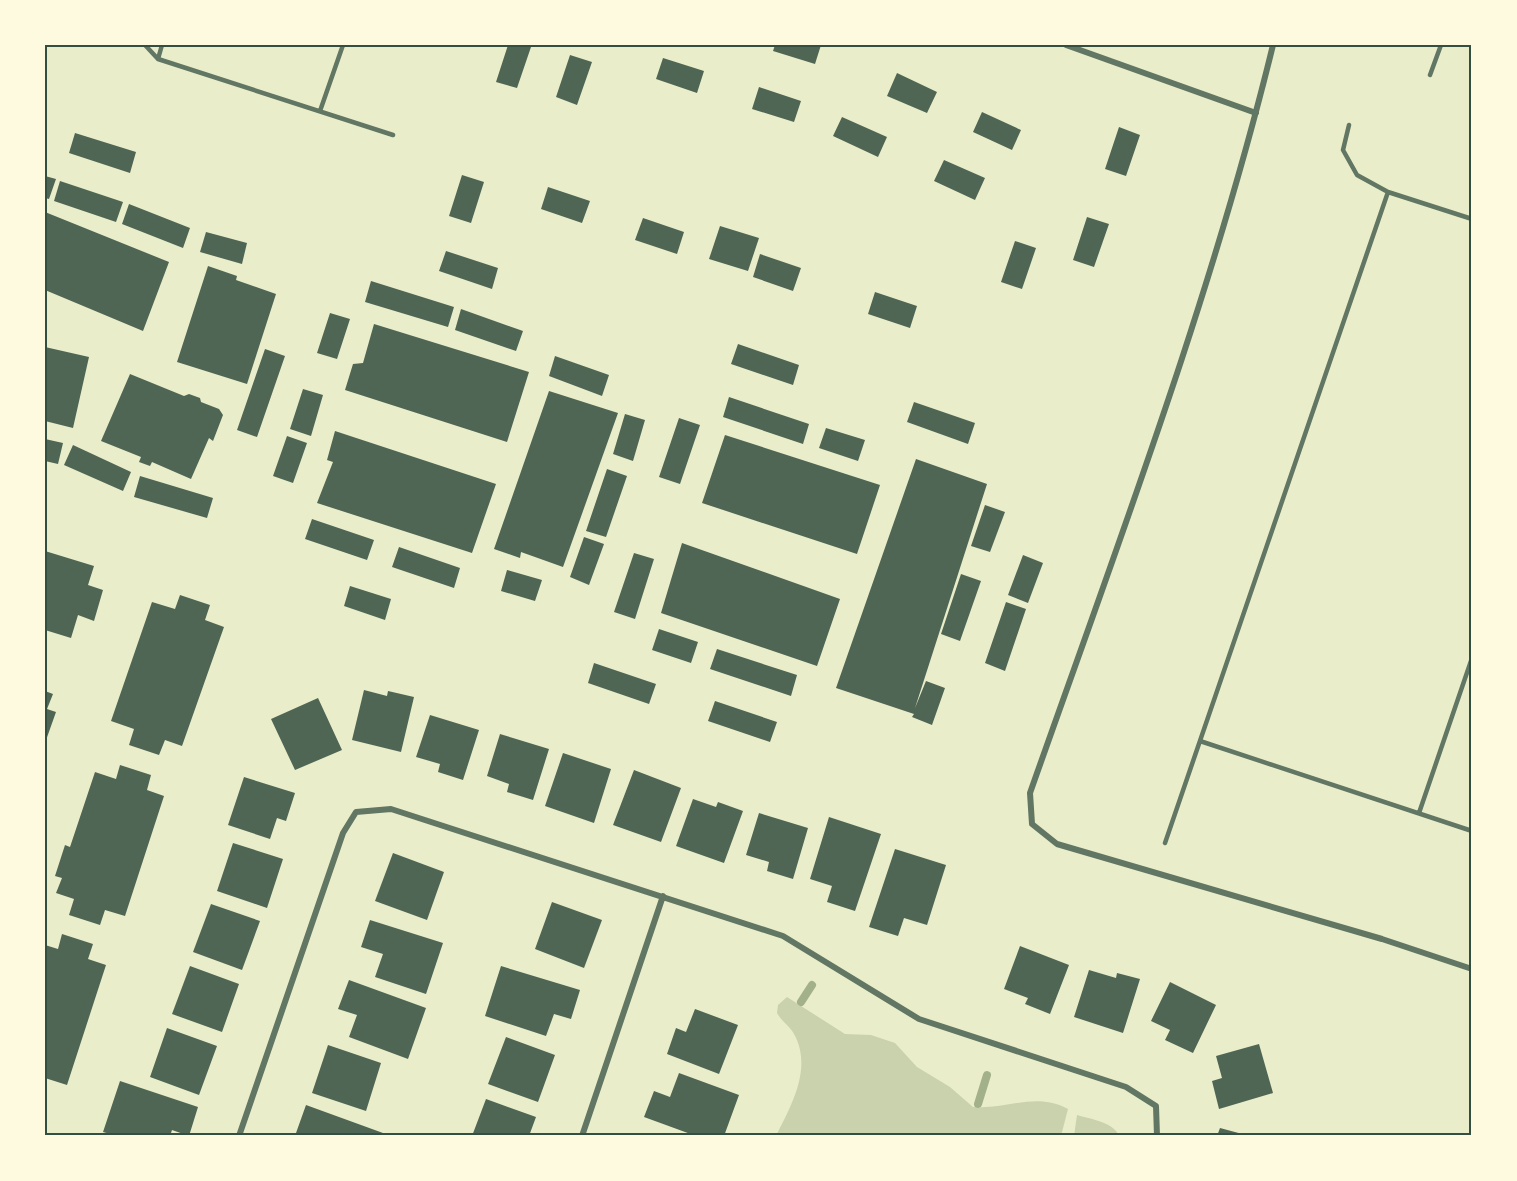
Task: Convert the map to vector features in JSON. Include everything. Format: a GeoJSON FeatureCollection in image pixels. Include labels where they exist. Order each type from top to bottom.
{"type":"FeatureCollection","features":[{"type":"Feature","properties":{"kind":"street"},"geometry":{"type":"LineString","coordinates":[[1066,45],[1256,113]]}},
{"type":"Feature","properties":{"kind":"street"},"geometry":{"type":"LineString","coordinates":[[1273,45],[1256,113],[1193,321],[1030,793],[1032,824],[1057,844],[1382,939],[1472,969]]}},
{"type":"Feature","properties":{"kind":"street"},"geometry":{"type":"LineString","coordinates":[[239,1136],[343,833],[356,812],[391,809],[783,936],[919,1019],[946,1030],[1126,1088],[1156,1106],[1157,1136]]}},
{"type":"Feature","properties":{"kind":"street"},"geometry":{"type":"LineString","coordinates":[[582,1136],[663,896]]}},
{"type":"Feature","properties":{"kind":"lane"},"geometry":{"type":"LineString","coordinates":[[145,45],[158,58],[393,135]]}},
{"type":"Feature","properties":{"kind":"lane"},"geometry":{"type":"LineString","coordinates":[[158,58],[162,45]]}},
{"type":"Feature","properties":{"kind":"lane"},"geometry":{"type":"LineString","coordinates":[[320,111],[343,45]]}},
{"type":"Feature","properties":{"kind":"lane"},"geometry":{"type":"LineString","coordinates":[[1430,75],[1440,45]]}},
{"type":"Feature","properties":{"kind":"lane"},"geometry":{"type":"LineString","coordinates":[[1349,125],[1343,150],[1357,175],[1388,192],[1472,219]]}},
{"type":"Feature","properties":{"kind":"lane"},"geometry":{"type":"LineString","coordinates":[[1165,843],[1388,192]]}},
{"type":"Feature","properties":{"kind":"lane"},"geometry":{"type":"LineString","coordinates":[[1419,813],[1472,658]]}},
{"type":"Feature","properties":{"kind":"lane"},"geometry":{"type":"LineString","coordinates":[[1200,741],[1472,831]]}},
{"type":"Feature","properties":{"kind":"green space"},"geometry":{"type":"Polygon","coordinates":[[[787,997],[845,1034],[871,1035],[895,1043],[917,1067],[950,1087],[973,1107],[1033,1101],[1056,1104],[1068,1109],[1061,1136],[776,1136],[793,1100],[801,1073],[799,1047],[792,1031],[777,1013],[778,1005],[787,997]]]}},
{"type":"Feature","properties":{"kind":"green space"},"geometry":{"type":"Polygon","coordinates":[[[1077,1115],[1107,1124],[1119,1136],[1074,1136],[1077,1115]]]}},
{"type":"Feature","properties":{"kind":"building"},"geometry":{"type":"Polygon","coordinates":[[[508,45],[531,47],[517,88],[496,82],[508,45]]]}},
{"type":"Feature","properties":{"kind":"building"},"geometry":{"type":"Polygon","coordinates":[[[775,45],[821,45],[815,64],[773,51],[775,45]]]}},
{"type":"Feature","properties":{"kind":"building"},"geometry":{"type":"Polygon","coordinates":[[[570,55],[592,62],[577,105],[556,97],[570,55]]]}},
{"type":"Feature","properties":{"kind":"building"},"geometry":{"type":"Polygon","coordinates":[[[663,58],[704,71],[697,93],[656,79],[663,58]]]}},
{"type":"Feature","properties":{"kind":"building"},"geometry":{"type":"Polygon","coordinates":[[[897,73],[937,92],[927,113],[887,96],[897,73]]]}},
{"type":"Feature","properties":{"kind":"building"},"geometry":{"type":"Polygon","coordinates":[[[759,87],[801,101],[794,122],[752,109],[759,87]]]}},
{"type":"Feature","properties":{"kind":"building"},"geometry":{"type":"Polygon","coordinates":[[[982,112],[1021,130],[1012,150],[973,132],[982,112]]]}},
{"type":"Feature","properties":{"kind":"building"},"geometry":{"type":"Polygon","coordinates":[[[842,117],[887,137],[878,157],[833,136],[842,117]]]}},
{"type":"Feature","properties":{"kind":"building"},"geometry":{"type":"Polygon","coordinates":[[[1119,127],[1140,135],[1126,176],[1105,169],[1119,127]]]}},
{"type":"Feature","properties":{"kind":"building"},"geometry":{"type":"Polygon","coordinates":[[[75,133],[136,152],[130,173],[69,153],[75,133]]]}},
{"type":"Feature","properties":{"kind":"building"},"geometry":{"type":"Polygon","coordinates":[[[944,160],[985,178],[975,200],[934,181],[944,160]]]}},
{"type":"Feature","properties":{"kind":"building"},"geometry":{"type":"Polygon","coordinates":[[[462,175],[484,182],[471,223],[449,216],[462,175]]]}},
{"type":"Feature","properties":{"kind":"building"},"geometry":{"type":"Polygon","coordinates":[[[45,176],[56,179],[49,199],[45,198],[45,176]]]}},
{"type":"Feature","properties":{"kind":"building"},"geometry":{"type":"Polygon","coordinates":[[[60,181],[123,202],[116,222],[54,201],[60,181]]]}},
{"type":"Feature","properties":{"kind":"building"},"geometry":{"type":"Polygon","coordinates":[[[548,187],[590,201],[582,223],[541,209],[548,187]]]}},
{"type":"Feature","properties":{"kind":"building"},"geometry":{"type":"Polygon","coordinates":[[[129,204],[190,228],[183,248],[122,224],[129,204]]]}},
{"type":"Feature","properties":{"kind":"building"},"geometry":{"type":"Polygon","coordinates":[[[45,212],[169,262],[143,331],[45,290],[45,212]]]}},
{"type":"Feature","properties":{"kind":"building"},"geometry":{"type":"Polygon","coordinates":[[[1087,217],[1109,224],[1094,267],[1073,260],[1087,217]]]}},
{"type":"Feature","properties":{"kind":"building"},"geometry":{"type":"Polygon","coordinates":[[[643,218],[684,232],[677,254],[635,240],[643,218]]]}},
{"type":"Feature","properties":{"kind":"building"},"geometry":{"type":"Polygon","coordinates":[[[720,226],[759,238],[748,271],[709,259],[720,226]]]}},
{"type":"Feature","properties":{"kind":"building"},"geometry":{"type":"Polygon","coordinates":[[[206,232],[247,243],[242,264],[200,252],[206,232]]]}},
{"type":"Feature","properties":{"kind":"building"},"geometry":{"type":"Polygon","coordinates":[[[1015,241],[1036,248],[1022,289],[1001,282],[1015,241]]]}},
{"type":"Feature","properties":{"kind":"building"},"geometry":{"type":"Polygon","coordinates":[[[446,251],[498,268],[492,289],[439,271],[446,251]]]}},
{"type":"Feature","properties":{"kind":"building"},"geometry":{"type":"Polygon","coordinates":[[[760,254],[801,268],[793,291],[753,277],[760,254]]]}},
{"type":"Feature","properties":{"kind":"building"},"geometry":{"type":"Polygon","coordinates":[[[208,266],[237,276],[236,280],[276,294],[247,384],[177,362],[208,266]]]}},
{"type":"Feature","properties":{"kind":"building"},"geometry":{"type":"Polygon","coordinates":[[[371,281],[454,307],[448,327],[365,302],[371,281]]]}},
{"type":"Feature","properties":{"kind":"building"},"geometry":{"type":"Polygon","coordinates":[[[875,292],[917,306],[910,328],[868,314],[875,292]]]}},
{"type":"Feature","properties":{"kind":"building"},"geometry":{"type":"Polygon","coordinates":[[[461,309],[523,331],[516,351],[455,330],[461,309]]]}},
{"type":"Feature","properties":{"kind":"building"},"geometry":{"type":"Polygon","coordinates":[[[330,313],[350,319],[337,359],[317,353],[330,313]]]}},
{"type":"Feature","properties":{"kind":"building"},"geometry":{"type":"Polygon","coordinates":[[[374,324],[529,372],[507,442],[345,390],[353,364],[363,363],[374,324]]]}},
{"type":"Feature","properties":{"kind":"building"},"geometry":{"type":"Polygon","coordinates":[[[738,344],[799,365],[793,385],[731,364],[738,344]]]}},
{"type":"Feature","properties":{"kind":"building"},"geometry":{"type":"Polygon","coordinates":[[[45,347],[89,357],[73,428],[45,421],[45,347]]]}},
{"type":"Feature","properties":{"kind":"building"},"geometry":{"type":"Polygon","coordinates":[[[265,349],[285,356],[257,437],[237,430],[265,349]]]}},
{"type":"Feature","properties":{"kind":"building"},"geometry":{"type":"Polygon","coordinates":[[[555,356],[609,375],[602,396],[549,376],[555,356]]]}},
{"type":"Feature","properties":{"kind":"building"},"geometry":{"type":"Polygon","coordinates":[[[130,374],[184,396],[189,394],[200,398],[201,402],[219,409],[223,415],[213,441],[209,438],[191,479],[152,462],[150,466],[139,462],[141,457],[101,441],[130,374]]]}},
{"type":"Feature","properties":{"kind":"building"},"geometry":{"type":"Polygon","coordinates":[[[303,389],[323,395],[311,436],[290,429],[303,389]]]}},
{"type":"Feature","properties":{"kind":"building"},"geometry":{"type":"Polygon","coordinates":[[[549,391],[618,413],[563,567],[521,552],[520,558],[494,549],[549,391]]]}},
{"type":"Feature","properties":{"kind":"building"},"geometry":{"type":"Polygon","coordinates":[[[729,397],[809,424],[803,444],[723,417],[729,397]]]}},
{"type":"Feature","properties":{"kind":"building"},"geometry":{"type":"Polygon","coordinates":[[[914,402],[975,423],[968,444],[907,422],[914,402]]]}},
{"type":"Feature","properties":{"kind":"building"},"geometry":{"type":"Polygon","coordinates":[[[625,414],[645,420],[633,461],[613,454],[625,414]]]}},
{"type":"Feature","properties":{"kind":"building"},"geometry":{"type":"Polygon","coordinates":[[[679,418],[700,425],[680,484],[659,477],[679,418]]]}},
{"type":"Feature","properties":{"kind":"building"},"geometry":{"type":"Polygon","coordinates":[[[826,428],[865,440],[858,461],[819,448],[826,428]]]}},
{"type":"Feature","properties":{"kind":"building"},"geometry":{"type":"Polygon","coordinates":[[[335,431],[496,484],[472,553],[317,503],[333,462],[327,460],[335,431]]]}},
{"type":"Feature","properties":{"kind":"building"},"geometry":{"type":"Polygon","coordinates":[[[725,435],[880,485],[857,554],[702,503],[725,435]]]}},
{"type":"Feature","properties":{"kind":"building"},"geometry":{"type":"Polygon","coordinates":[[[287,436],[307,443],[293,483],[273,476],[287,436]]]}},
{"type":"Feature","properties":{"kind":"building"},"geometry":{"type":"Polygon","coordinates":[[[45,439],[63,443],[58,464],[45,461],[45,439]]]}},
{"type":"Feature","properties":{"kind":"building"},"geometry":{"type":"Polygon","coordinates":[[[73,445],[131,472],[123,491],[64,465],[73,445]]]}},
{"type":"Feature","properties":{"kind":"building"},"geometry":{"type":"Polygon","coordinates":[[[916,459],[987,484],[915,708],[926,681],[945,688],[932,725],[912,717],[914,714],[836,688],[916,459]]]}},
{"type":"Feature","properties":{"kind":"building"},"geometry":{"type":"Polygon","coordinates":[[[607,469],[627,476],[606,537],[586,531],[607,469]]]}},
{"type":"Feature","properties":{"kind":"building"},"geometry":{"type":"Polygon","coordinates":[[[140,476],[213,498],[207,518],[134,497],[140,476]]]}},
{"type":"Feature","properties":{"kind":"building"},"geometry":{"type":"Polygon","coordinates":[[[985,505],[1005,512],[990,552],[971,546],[985,505]]]}},
{"type":"Feature","properties":{"kind":"building"},"geometry":{"type":"Polygon","coordinates":[[[312,519],[374,540],[367,560],[305,539],[312,519]]]}},
{"type":"Feature","properties":{"kind":"building"},"geometry":{"type":"Polygon","coordinates":[[[584,537],[604,544],[589,585],[570,577],[584,537]]]}},
{"type":"Feature","properties":{"kind":"building"},"geometry":{"type":"Polygon","coordinates":[[[682,543],[840,599],[817,666],[661,613],[682,543]]]}},
{"type":"Feature","properties":{"kind":"building"},"geometry":{"type":"Polygon","coordinates":[[[399,547],[460,568],[454,588],[392,567],[399,547]]]}},
{"type":"Feature","properties":{"kind":"building"},"geometry":{"type":"Polygon","coordinates":[[[45,551],[94,566],[88,585],[103,590],[94,621],[78,615],[71,638],[45,630],[45,551]]]}},
{"type":"Feature","properties":{"kind":"building"},"geometry":{"type":"Polygon","coordinates":[[[634,553],[654,559],[635,619],[614,612],[634,553]]]}},
{"type":"Feature","properties":{"kind":"building"},"geometry":{"type":"Polygon","coordinates":[[[1023,555],[1043,563],[1028,603],[1008,595],[1023,555]]]}},
{"type":"Feature","properties":{"kind":"building"},"geometry":{"type":"Polygon","coordinates":[[[507,570],[542,580],[535,601],[501,591],[507,570]]]}},
{"type":"Feature","properties":{"kind":"building"},"geometry":{"type":"Polygon","coordinates":[[[961,574],[981,581],[960,641],[941,634],[961,574]]]}},
{"type":"Feature","properties":{"kind":"building"},"geometry":{"type":"Polygon","coordinates":[[[350,586],[391,599],[385,620],[344,606],[350,586]]]}},
{"type":"Feature","properties":{"kind":"building"},"geometry":{"type":"Polygon","coordinates":[[[180,595],[210,605],[205,620],[224,627],[182,746],[165,740],[159,755],[129,745],[134,729],[111,721],[152,602],[175,609],[180,595]]]}},
{"type":"Feature","properties":{"kind":"building"},"geometry":{"type":"Polygon","coordinates":[[[1006,602],[1026,609],[1005,671],[985,663],[1006,602]]]}},
{"type":"Feature","properties":{"kind":"building"},"geometry":{"type":"Polygon","coordinates":[[[659,629],[698,642],[691,663],[652,650],[659,629]]]}},
{"type":"Feature","properties":{"kind":"building"},"geometry":{"type":"Polygon","coordinates":[[[717,649],[797,675],[791,696],[710,669],[717,649]]]}},
{"type":"Feature","properties":{"kind":"building"},"geometry":{"type":"Polygon","coordinates":[[[594,663],[656,684],[649,704],[588,683],[594,663]]]}},
{"type":"Feature","properties":{"kind":"building"},"geometry":{"type":"Polygon","coordinates":[[[364,690],[387,696],[388,691],[414,697],[401,752],[352,740],[364,690]]]}},
{"type":"Feature","properties":{"kind":"building"},"geometry":{"type":"Polygon","coordinates":[[[45,691],[53,694],[47,709],[56,712],[45,743],[45,691]]]}},
{"type":"Feature","properties":{"kind":"building"},"geometry":{"type":"Polygon","coordinates":[[[318,698],[342,750],[295,770],[271,719],[318,698]]]}},
{"type":"Feature","properties":{"kind":"building"},"geometry":{"type":"Polygon","coordinates":[[[715,701],[777,722],[770,742],[708,721],[715,701]]]}},
{"type":"Feature","properties":{"kind":"building"},"geometry":{"type":"Polygon","coordinates":[[[430,715],[479,730],[463,780],[438,772],[440,764],[416,757],[430,715]]]}},
{"type":"Feature","properties":{"kind":"building"},"geometry":{"type":"Polygon","coordinates":[[[500,734],[549,749],[533,800],[507,792],[509,784],[487,776],[500,734]]]}},
{"type":"Feature","properties":{"kind":"building"},"geometry":{"type":"Polygon","coordinates":[[[563,753],[611,769],[594,823],[545,806],[563,753]]]}},
{"type":"Feature","properties":{"kind":"building"},"geometry":{"type":"Polygon","coordinates":[[[120,765],[151,775],[147,790],[164,796],[125,916],[105,910],[100,925],[69,915],[74,899],[56,893],[62,878],[55,876],[65,845],[70,847],[95,772],[116,779],[120,765]]]}},
{"type":"Feature","properties":{"kind":"building"},"geometry":{"type":"Polygon","coordinates":[[[634,770],[681,788],[661,842],[613,825],[634,770]]]}},
{"type":"Feature","properties":{"kind":"building"},"geometry":{"type":"Polygon","coordinates":[[[244,777],[295,793],[286,821],[277,818],[270,839],[228,825],[244,777]]]}},
{"type":"Feature","properties":{"kind":"building"},"geometry":{"type":"Polygon","coordinates":[[[693,799],[716,807],[718,802],[743,811],[724,863],[676,846],[693,799]]]}},
{"type":"Feature","properties":{"kind":"building"},"geometry":{"type":"Polygon","coordinates":[[[759,813],[808,828],[793,879],[767,871],[769,862],[746,855],[759,813]]]}},
{"type":"Feature","properties":{"kind":"building"},"geometry":{"type":"Polygon","coordinates":[[[829,817],[881,834],[855,911],[827,902],[832,886],[810,879],[829,817]]]}},
{"type":"Feature","properties":{"kind":"building"},"geometry":{"type":"Polygon","coordinates":[[[233,843],[283,859],[267,908],[217,891],[233,843]]]}},
{"type":"Feature","properties":{"kind":"building"},"geometry":{"type":"Polygon","coordinates":[[[895,849],[946,865],[927,925],[904,918],[898,936],[869,927],[895,849]]]}},
{"type":"Feature","properties":{"kind":"building"},"geometry":{"type":"Polygon","coordinates":[[[393,853],[444,872],[427,920],[375,901],[393,853]]]}},
{"type":"Feature","properties":{"kind":"building"},"geometry":{"type":"Polygon","coordinates":[[[552,902],[602,920],[584,968],[535,949],[552,902]]]}},
{"type":"Feature","properties":{"kind":"building"},"geometry":{"type":"Polygon","coordinates":[[[211,904],[260,921],[242,970],[193,952],[211,904]]]}},
{"type":"Feature","properties":{"kind":"building"},"geometry":{"type":"Polygon","coordinates":[[[370,920],[443,943],[426,994],[375,977],[383,954],[361,947],[370,920]]]}},
{"type":"Feature","properties":{"kind":"building"},"geometry":{"type":"Polygon","coordinates":[[[62,934],[93,944],[88,959],[106,965],[67,1085],[45,1078],[45,945],[58,949],[62,934]]]}},
{"type":"Feature","properties":{"kind":"building"},"geometry":{"type":"Polygon","coordinates":[[[1020,946],[1069,965],[1050,1014],[1025,1004],[1028,998],[1004,989],[1020,946]]]}},
{"type":"Feature","properties":{"kind":"building"},"geometry":{"type":"Polygon","coordinates":[[[190,966],[239,984],[222,1032],[172,1014],[190,966]]]}},
{"type":"Feature","properties":{"kind":"building"},"geometry":{"type":"Polygon","coordinates":[[[501,966],[580,990],[571,1019],[554,1014],[546,1036],[485,1016],[501,966]]]}},
{"type":"Feature","properties":{"kind":"building"},"geometry":{"type":"Polygon","coordinates":[[[1089,970],[1116,978],[1117,973],[1140,979],[1123,1033],[1074,1017],[1089,970]]]}},
{"type":"Feature","properties":{"kind":"building"},"geometry":{"type":"Polygon","coordinates":[[[349,980],[426,1008],[408,1059],[349,1037],[357,1015],[338,1009],[349,980]]]}},
{"type":"Feature","properties":{"kind":"building"},"geometry":{"type":"Polygon","coordinates":[[[1170,982],[1216,1005],[1193,1053],[1165,1040],[1170,1030],[1151,1021],[1170,982]]]}},
{"type":"Feature","properties":{"kind":"building"},"geometry":{"type":"Polygon","coordinates":[[[695,1009],[738,1025],[719,1074],[667,1054],[676,1028],[686,1032],[695,1009]]]}},
{"type":"Feature","properties":{"kind":"building"},"geometry":{"type":"Polygon","coordinates":[[[167,1028],[217,1046],[199,1095],[150,1077],[167,1028]]]}},
{"type":"Feature","properties":{"kind":"building"},"geometry":{"type":"Polygon","coordinates":[[[506,1037],[555,1055],[538,1102],[488,1084],[506,1037]]]}},
{"type":"Feature","properties":{"kind":"building"},"geometry":{"type":"Polygon","coordinates":[[[1259,1044],[1273,1093],[1219,1109],[1212,1081],[1222,1078],[1216,1056],[1259,1044]]]}},
{"type":"Feature","properties":{"kind":"building"},"geometry":{"type":"Polygon","coordinates":[[[328,1045],[381,1063],[366,1111],[312,1093],[328,1045]]]}},
{"type":"Feature","properties":{"kind":"building"},"geometry":{"type":"Polygon","coordinates":[[[679,1073],[739,1095],[724,1136],[696,1136],[644,1117],[654,1091],[670,1097],[679,1073]]]}},
{"type":"Feature","properties":{"kind":"building"},"geometry":{"type":"Polygon","coordinates":[[[120,1081],[198,1107],[189,1136],[172,1130],[170,1136],[117,1136],[103,1132],[120,1081]]]}},
{"type":"Feature","properties":{"kind":"building"},"geometry":{"type":"Polygon","coordinates":[[[486,1099],[536,1117],[529,1136],[472,1136],[486,1099]]]}},
{"type":"Feature","properties":{"kind":"building"},"geometry":{"type":"Polygon","coordinates":[[[306,1105],[383,1133],[382,1136],[305,1136],[296,1133],[306,1105]]]}},
{"type":"Feature","properties":{"kind":"building"},"geometry":{"type":"Polygon","coordinates":[[[1220,1128],[1246,1135],[1246,1136],[1217,1136],[1220,1128]]]}},
{"type":"Feature","properties":{"kind":"waterway"},"geometry":{"type":"LineString","coordinates":[[801,1002],[812,985]]}},
{"type":"Feature","properties":{"kind":"waterway"},"geometry":{"type":"LineString","coordinates":[[978,1104],[987,1075]]}}]}
